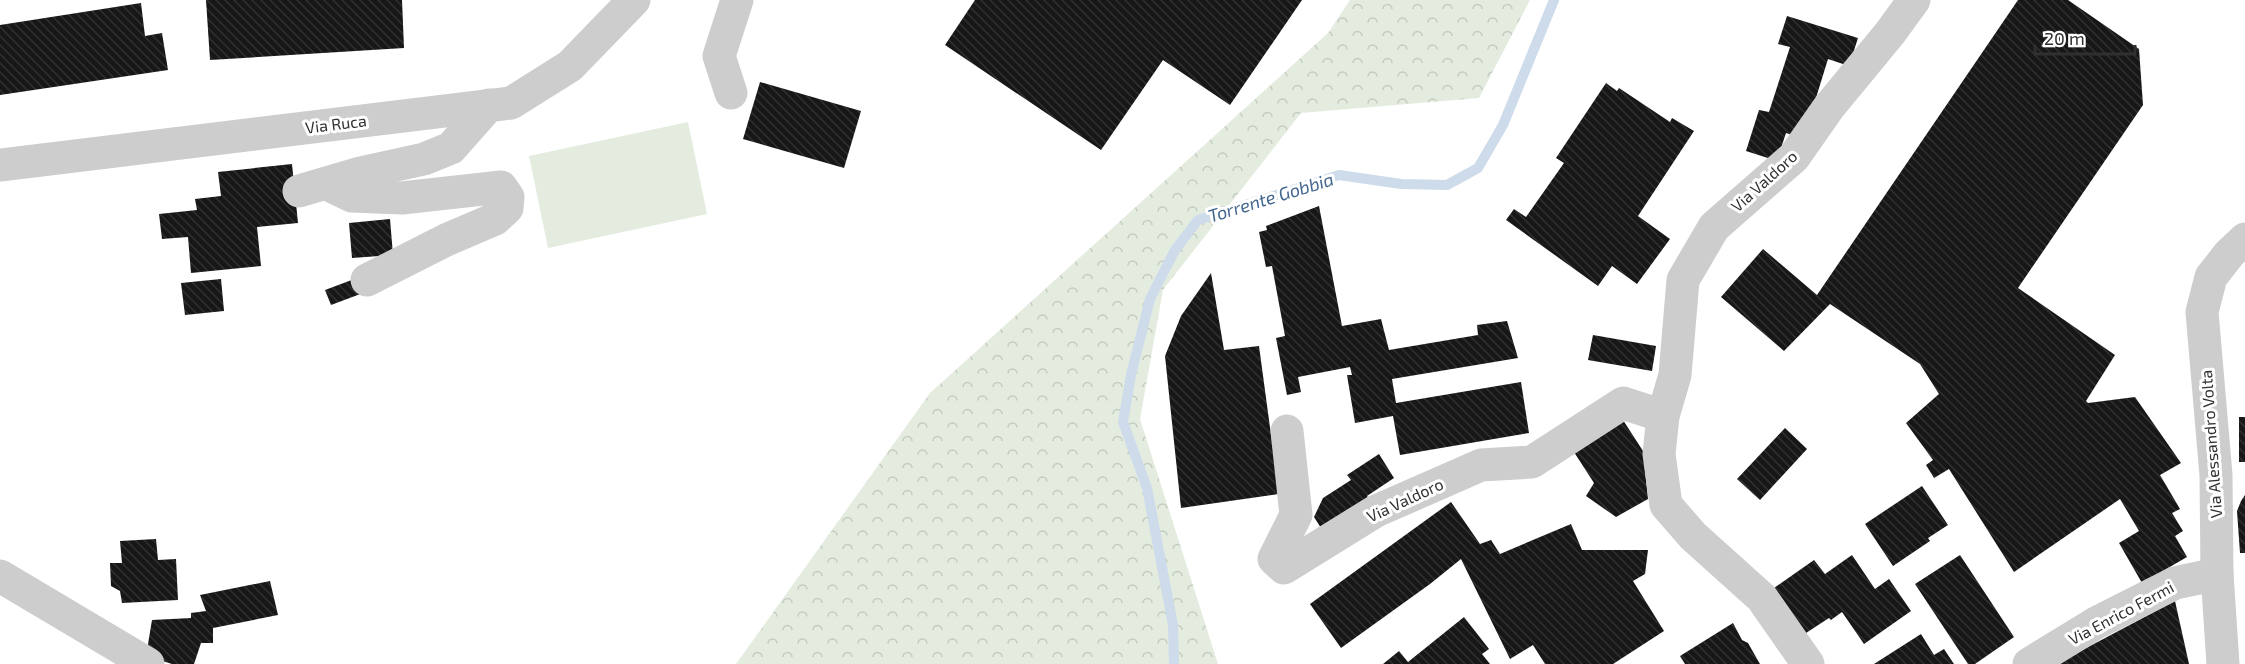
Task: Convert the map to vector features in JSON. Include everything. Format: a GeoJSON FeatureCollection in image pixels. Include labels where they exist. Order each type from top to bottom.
{"type":"FeatureCollection","features":[{"type":"Feature","properties":{"kind":"street","name":"Via Ruca"},"geometry":{"type":"LineString","coordinates":[[0,165],[511,103],[570,66],[634,0]]}},
{"type":"Feature","properties":{"kind":"street"},"geometry":{"type":"LineString","coordinates":[[731,93],[719,56],[737,0]]}},
{"type":"Feature","properties":{"kind":"street","name":"Via Valdoro"},"geometry":{"type":"LineString","coordinates":[[1808,664],[1762,598],[1693,537],[1666,505],[1659,454],[1663,416],[1675,375],[1683,280],[1714,226],[1794,157],[1830,106],[1914,0]]}},
{"type":"Feature","properties":{"kind":"street"},"geometry":{"type":"LineString","coordinates":[[367,280],[446,240],[495,219],[507,208],[508,196],[501,187],[402,198],[352,195],[313,187],[424,159],[451,148],[489,105]]}},
{"type":"Feature","properties":{"kind":"street"},"geometry":{"type":"LineString","coordinates":[[401,236],[473,229]]}},
{"type":"Feature","properties":{"kind":"street","name":"Via Alessandro Volta"},"geometry":{"type":"LineString","coordinates":[[2223,664],[2217,574],[2230,475],[2202,312],[2211,277],[2229,254],[2245,239]]}},
{"type":"Feature","properties":{"kind":"street","name":"Via Valdoro"},"geometry":{"type":"LineString","coordinates":[[1287,431],[1296,515],[1274,559],[1284,568],[1376,511],[1481,465],[1532,462],[1623,403],[1663,416]]}},
{"type":"Feature","properties":{"kind":"street","name":"Via Enrico Fermi"},"geometry":{"type":"LineString","coordinates":[[2029,664],[2096,623],[2175,582],[2217,574]]}},
{"type":"Feature","properties":{"kind":"street"},"geometry":{"type":"LineString","coordinates":[[0,576],[148,664]]}},
{"type":"Feature","properties":{"kind":"green space"},"geometry":{"type":"Polygon","coordinates":[[[1350,0],[1530,0],[1479,98],[1301,113],[1163,290],[1140,419],[1218,664],[736,664],[930,393],[1328,33],[1350,0]]]}},
{"type":"Feature","properties":{"kind":"green space"},"geometry":{"type":"Polygon","coordinates":[[[688,122],[707,214],[548,248],[529,156],[688,122]]]}},
{"type":"Feature","properties":{"kind":"building"},"geometry":{"type":"Polygon","coordinates":[[[206,0],[402,0],[404,48],[210,60],[206,0]]]}},
{"type":"Feature","properties":{"kind":"building"},"geometry":{"type":"Polygon","coordinates":[[[975,0],[1302,0],[1230,105],[1163,60],[1101,150],[945,45],[975,0]]]}},
{"type":"Feature","properties":{"kind":"building"},"geometry":{"type":"Polygon","coordinates":[[[2018,0],[2068,0],[2139,49],[2143,105],[2018,288],[2115,355],[2086,401],[2088,403],[2135,397],[2181,463],[2160,475],[2180,509],[2172,513],[2183,531],[2175,536],[2187,557],[2142,583],[2119,543],[2139,531],[2120,499],[2014,572],[1949,469],[1934,478],[1926,465],[1933,460],[1906,423],[1939,394],[1920,364],[1830,304],[1784,351],[1721,297],[1763,249],[1817,295],[2018,0]]]}},
{"type":"Feature","properties":{"kind":"building"},"geometry":{"type":"Polygon","coordinates":[[[141,3],[145,36],[162,33],[168,70],[0,95],[0,25],[141,3]]]}},
{"type":"Feature","properties":{"kind":"building"},"geometry":{"type":"Polygon","coordinates":[[[1787,16],[1858,38],[1849,66],[1828,59],[1807,127],[1798,137],[1786,133],[1779,154],[1771,159],[1746,151],[1759,110],[1769,112],[1790,47],[1778,44],[1787,16]]]}},
{"type":"Feature","properties":{"kind":"building"},"geometry":{"type":"Polygon","coordinates":[[[760,82],[861,111],[844,168],[743,139],[760,82]]]}},
{"type":"Feature","properties":{"kind":"building"},"geometry":{"type":"Polygon","coordinates":[[[1606,83],[1617,91],[1619,88],[1670,122],[1672,118],[1694,131],[1638,216],[1670,239],[1637,284],[1612,266],[1598,286],[1506,220],[1514,209],[1526,217],[1564,163],[1556,158],[1606,83]]]}},
{"type":"Feature","properties":{"kind":"building"},"geometry":{"type":"Polygon","coordinates":[[[292,164],[298,223],[257,227],[261,266],[191,273],[188,237],[162,239],[159,214],[197,210],[195,199],[221,196],[218,172],[292,164]]]}},
{"type":"Feature","properties":{"kind":"building"},"geometry":{"type":"Polygon","coordinates":[[[1319,206],[1342,326],[1381,319],[1389,350],[1478,335],[1477,325],[1507,321],[1518,358],[1392,379],[1396,403],[1521,382],[1529,433],[1400,455],[1393,416],[1355,423],[1347,375],[1352,375],[1350,367],[1298,377],[1301,392],[1287,395],[1276,338],[1285,336],[1272,266],[1266,267],[1259,232],[1267,230],[1266,226],[1319,206]]]}},
{"type":"Feature","properties":{"kind":"building"},"geometry":{"type":"Polygon","coordinates":[[[390,219],[393,255],[352,258],[349,223],[390,219]]]}},
{"type":"Feature","properties":{"kind":"building"},"geometry":{"type":"Polygon","coordinates":[[[1211,273],[1224,350],[1259,346],[1279,494],[1181,508],[1165,356],[1181,316],[1211,273]]]}},
{"type":"Feature","properties":{"kind":"building"},"geometry":{"type":"Polygon","coordinates":[[[357,278],[363,293],[331,305],[325,290],[357,278]]]}},
{"type":"Feature","properties":{"kind":"building"},"geometry":{"type":"Polygon","coordinates":[[[221,279],[224,311],[185,315],[181,283],[221,279]]]}},
{"type":"Feature","properties":{"kind":"building"},"geometry":{"type":"Polygon","coordinates":[[[1593,335],[1656,346],[1652,371],[1588,360],[1593,335]]]}},
{"type":"Feature","properties":{"kind":"building"},"geometry":{"type":"Polygon","coordinates":[[[2239,417],[2245,417],[2245,462],[2239,462],[2239,417]]]}},
{"type":"Feature","properties":{"kind":"building"},"geometry":{"type":"Polygon","coordinates":[[[1623,420],[1643,451],[1648,499],[1616,517],[1586,496],[1594,483],[1572,449],[1623,420]]]}},
{"type":"Feature","properties":{"kind":"building"},"geometry":{"type":"Polygon","coordinates":[[[1785,428],[1807,449],[1760,500],[1737,479],[1785,428]]]}},
{"type":"Feature","properties":{"kind":"building"},"geometry":{"type":"Polygon","coordinates":[[[1379,454],[1394,478],[1367,496],[1369,499],[1321,528],[1314,517],[1323,498],[1351,480],[1347,475],[1379,454]]]}},
{"type":"Feature","properties":{"kind":"building"},"geometry":{"type":"Polygon","coordinates":[[[1922,486],[1948,525],[1928,538],[1930,541],[1893,566],[1865,524],[1922,486]]]}},
{"type":"Feature","properties":{"kind":"building"},"geometry":{"type":"Polygon","coordinates":[[[2245,495],[2245,553],[2240,553],[2237,511],[2245,495]]]}},
{"type":"Feature","properties":{"kind":"building"},"geometry":{"type":"Polygon","coordinates":[[[1451,502],[1480,544],[1491,540],[1500,554],[1571,524],[1582,550],[1648,550],[1645,574],[1633,581],[1664,631],[1613,664],[1545,664],[1533,645],[1510,659],[1461,559],[1341,648],[1310,604],[1451,502]]]}},
{"type":"Feature","properties":{"kind":"building"},"geometry":{"type":"Polygon","coordinates":[[[156,539],[158,560],[176,559],[178,600],[122,603],[120,591],[111,586],[110,563],[122,563],[120,541],[156,539]]]}},
{"type":"Feature","properties":{"kind":"building"},"geometry":{"type":"Polygon","coordinates":[[[1852,555],[1875,589],[1889,579],[1911,611],[1864,644],[1842,612],[1806,633],[1774,588],[1814,560],[1825,574],[1852,555]]]}},
{"type":"Feature","properties":{"kind":"building"},"geometry":{"type":"Polygon","coordinates":[[[1960,555],[2014,637],[1975,664],[1968,664],[1915,584],[1960,555]]]}},
{"type":"Feature","properties":{"kind":"building"},"geometry":{"type":"Polygon","coordinates":[[[270,581],[278,615],[213,628],[213,643],[201,643],[194,664],[172,664],[146,656],[152,620],[191,618],[191,613],[206,611],[200,595],[270,581]]]}},
{"type":"Feature","properties":{"kind":"building"},"geometry":{"type":"Polygon","coordinates":[[[2175,601],[2189,664],[2056,664],[2175,601]]]}},
{"type":"Feature","properties":{"kind":"building"},"geometry":{"type":"Polygon","coordinates":[[[1464,617],[1489,649],[1482,654],[1490,664],[1383,664],[1399,651],[1408,662],[1464,617]]]}},
{"type":"Feature","properties":{"kind":"building"},"geometry":{"type":"Polygon","coordinates":[[[1733,623],[1742,640],[1748,643],[1760,664],[1685,664],[1680,656],[1733,623]]]}},
{"type":"Feature","properties":{"kind":"building"},"geometry":{"type":"Polygon","coordinates":[[[1921,634],[1934,655],[1944,649],[1954,664],[1874,664],[1921,634]]]}},
{"type":"Feature","properties":{"kind":"waterway","name":"Torrente Gobbia"},"geometry":{"type":"LineString","coordinates":[[1174,664],[1173,625],[1147,488],[1123,422],[1131,375],[1150,299],[1175,250],[1198,220],[1339,175],[1401,184],[1447,185],[1478,168],[1503,125],[1554,0]]}}]}
